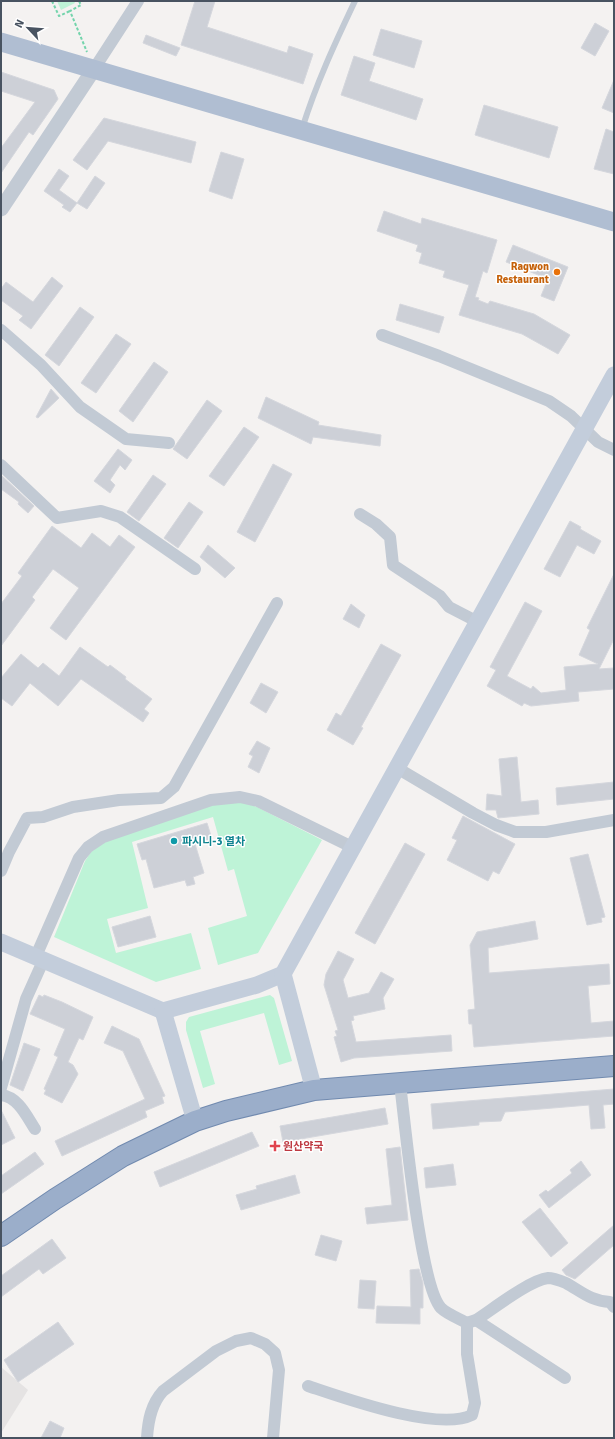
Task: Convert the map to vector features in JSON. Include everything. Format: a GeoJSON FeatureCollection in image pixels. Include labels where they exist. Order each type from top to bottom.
{"type":"FeatureCollection","features":[{"type":"Feature","properties":{"kind":"highway"},"geometry":{"type":"LineString","coordinates":[[1,1236],[55,1199],[123,1156],[195,1121],[226,1111],[314,1090],[614,1066]]}},
{"type":"Feature","properties":{"kind":"main road"},"geometry":{"type":"LineString","coordinates":[[1,42],[614,222]]}},
{"type":"Feature","properties":{"kind":"main road"},"geometry":{"type":"LineString","coordinates":[[1,942],[163,1011],[257,985],[283,974],[354,848],[614,375]]}},
{"type":"Feature","properties":{"kind":"main road"},"geometry":{"type":"LineString","coordinates":[[283,974],[314,1090]]}},
{"type":"Feature","properties":{"kind":"main road"},"geometry":{"type":"LineString","coordinates":[[163,1011],[195,1121]]}},
{"type":"Feature","properties":{"kind":"street"},"geometry":{"type":"LineString","coordinates":[[1,209],[138,1]]}},
{"type":"Feature","properties":{"kind":"street"},"geometry":{"type":"LineString","coordinates":[[1,330],[41,365],[80,407],[126,439],[169,443]]}},
{"type":"Feature","properties":{"kind":"street"},"geometry":{"type":"LineString","coordinates":[[382,335],[439,356],[549,401],[571,416],[598,442],[614,450]]}},
{"type":"Feature","properties":{"kind":"street"},"geometry":{"type":"LineString","coordinates":[[1,465],[57,518],[101,511],[120,517],[195,569]]}},
{"type":"Feature","properties":{"kind":"street"},"geometry":{"type":"LineString","coordinates":[[360,514],[376,524],[390,537],[393,565],[440,596],[449,607],[478,622]]}},
{"type":"Feature","properties":{"kind":"street"},"geometry":{"type":"LineString","coordinates":[[1,871],[27,818],[43,817],[73,807],[119,800],[161,798],[174,787],[277,603]]}},
{"type":"Feature","properties":{"kind":"street"},"geometry":{"type":"LineString","coordinates":[[397,768],[472,813],[496,825],[515,832],[546,832],[614,820]]}},
{"type":"Feature","properties":{"kind":"street"},"geometry":{"type":"LineString","coordinates":[[1,1088],[26,999],[40,958],[79,858],[88,847],[103,837],[211,800],[240,797],[258,801],[354,848]]}},
{"type":"Feature","properties":{"kind":"street"},"geometry":{"type":"LineString","coordinates":[[400,1084],[422,1249],[435,1298],[441,1309],[472,1321],[565,1378]]}},
{"type":"Feature","properties":{"kind":"street"},"geometry":{"type":"LineString","coordinates":[[1,1095],[10,1096],[23,1109],[35,1129]]}},
{"type":"Feature","properties":{"kind":"street"},"geometry":{"type":"LineString","coordinates":[[308,1386],[387,1411],[431,1418],[465,1418],[472,1415],[475,1403],[467,1354],[472,1321],[527,1287],[542,1279],[550,1278],[564,1282],[598,1302],[610,1302],[614,1307]]}},
{"type":"Feature","properties":{"kind":"street"},"geometry":{"type":"LineString","coordinates":[[147,1438],[151,1410],[162,1391],[216,1351],[236,1341],[251,1338],[265,1344],[275,1353],[279,1370],[273,1438]]}},
{"type":"Feature","properties":{"kind":"lane"},"geometry":{"type":"LineString","coordinates":[[302,130],[311,100],[330,52],[355,1]]}},
{"type":"Feature","properties":{"kind":"path"},"geometry":{"type":"LineString","coordinates":[[52,1],[59,16],[81,5],[79,1]]}},
{"type":"Feature","properties":{"kind":"path"},"geometry":{"type":"LineString","coordinates":[[70,11],[94,69]]}},
{"type":"Feature","properties":{"kind":"shaded area"},"geometry":{"type":"Polygon","coordinates":[[[1,1367],[28,1390],[1,1433],[1,1367]]]}},
{"type":"Feature","properties":{"kind":"green space"},"geometry":{"type":"Polygon","coordinates":[[[57,1],[74,1],[75,3],[61,10],[57,1]]]}},
{"type":"Feature","properties":{"kind":"green space"},"geometry":{"type":"Polygon","coordinates":[[[220,802],[243,802],[257,807],[322,840],[258,953],[218,965],[208,928],[247,916],[234,869],[228,871],[213,817],[132,842],[148,908],[107,919],[116,953],[191,933],[201,969],[156,982],[54,937],[85,861],[91,852],[105,841],[220,802]]]}},
{"type":"Feature","properties":{"kind":"green space"},"geometry":{"type":"Polygon","coordinates":[[[270,995],[274,998],[292,1061],[279,1065],[264,1013],[200,1031],[215,1084],[203,1088],[186,1030],[186,1022],[189,1017],[270,995]]]}},
{"type":"Feature","properties":{"kind":"building"},"geometry":{"type":"Polygon","coordinates":[[[195,1],[215,1],[207,27],[287,53],[289,46],[313,54],[303,84],[181,45],[195,1]]]}},
{"type":"Feature","properties":{"kind":"building"},"geometry":{"type":"Polygon","coordinates":[[[595,23],[609,31],[595,56],[581,48],[595,23]]]}},
{"type":"Feature","properties":{"kind":"building"},"geometry":{"type":"Polygon","coordinates":[[[381,29],[422,41],[414,68],[373,55],[381,29]]]}},
{"type":"Feature","properties":{"kind":"building"},"geometry":{"type":"Polygon","coordinates":[[[146,35],[180,48],[176,56],[143,43],[146,35]]]}},
{"type":"Feature","properties":{"kind":"building"},"geometry":{"type":"Polygon","coordinates":[[[354,56],[375,63],[369,81],[423,99],[416,120],[341,95],[354,56]]]}},
{"type":"Feature","properties":{"kind":"building"},"geometry":{"type":"Polygon","coordinates":[[[1,72],[54,90],[58,99],[33,135],[29,132],[1,173],[1,148],[35,102],[1,91],[1,72]]]}},
{"type":"Feature","properties":{"kind":"building"},"geometry":{"type":"Polygon","coordinates":[[[614,80],[614,113],[602,108],[614,80]]]}},
{"type":"Feature","properties":{"kind":"building"},"geometry":{"type":"Polygon","coordinates":[[[484,105],[558,127],[549,158],[475,135],[484,105]]]}},
{"type":"Feature","properties":{"kind":"building"},"geometry":{"type":"Polygon","coordinates":[[[104,118],[196,142],[191,163],[108,141],[87,170],[73,160],[104,118]]]}},
{"type":"Feature","properties":{"kind":"building"},"geometry":{"type":"Polygon","coordinates":[[[606,129],[614,132],[614,174],[594,169],[606,129]]]}},
{"type":"Feature","properties":{"kind":"building"},"geometry":{"type":"Polygon","coordinates":[[[221,152],[244,159],[232,199],[209,191],[221,152]]]}},
{"type":"Feature","properties":{"kind":"building"},"geometry":{"type":"Polygon","coordinates":[[[59,169],[69,176],[59,190],[77,203],[70,212],[62,207],[64,205],[44,191],[59,169]]]}},
{"type":"Feature","properties":{"kind":"building"},"geometry":{"type":"Polygon","coordinates":[[[95,176],[105,183],[87,209],[77,203],[95,176]]]}},
{"type":"Feature","properties":{"kind":"building"},"geometry":{"type":"Polygon","coordinates":[[[384,211],[421,224],[422,218],[497,240],[487,273],[483,271],[475,297],[479,298],[478,300],[488,304],[490,301],[534,314],[570,335],[558,354],[522,334],[459,315],[469,285],[443,277],[445,271],[419,263],[422,253],[416,251],[418,245],[377,231],[384,211]]]}},
{"type":"Feature","properties":{"kind":"building"},"geometry":{"type":"Polygon","coordinates":[[[513,245],[568,267],[554,301],[541,296],[548,279],[506,262],[513,245]]]}},
{"type":"Feature","properties":{"kind":"building"},"geometry":{"type":"Polygon","coordinates":[[[52,277],[63,286],[31,329],[19,320],[23,316],[1,300],[1,289],[6,282],[33,302],[52,277]]]}},
{"type":"Feature","properties":{"kind":"building"},"geometry":{"type":"Polygon","coordinates":[[[400,304],[444,317],[439,333],[396,320],[400,304]]]}},
{"type":"Feature","properties":{"kind":"building"},"geometry":{"type":"Polygon","coordinates":[[[80,307],[94,317],[59,366],[45,355],[80,307]]]}},
{"type":"Feature","properties":{"kind":"building"},"geometry":{"type":"Polygon","coordinates":[[[116,334],[131,344],[96,393],[81,383],[116,334]]]}},
{"type":"Feature","properties":{"kind":"building"},"geometry":{"type":"Polygon","coordinates":[[[154,362],[168,372],[133,422],[119,411],[154,362]]]}},
{"type":"Feature","properties":{"kind":"building"},"geometry":{"type":"Polygon","coordinates":[[[51,389],[59,398],[38,418],[36,417],[51,389]]]}},
{"type":"Feature","properties":{"kind":"building"},"geometry":{"type":"Polygon","coordinates":[[[266,397],[319,422],[318,425],[381,435],[380,446],[313,437],[311,444],[258,418],[266,397]]]}},
{"type":"Feature","properties":{"kind":"building"},"geometry":{"type":"Polygon","coordinates":[[[207,400],[222,411],[187,459],[173,449],[207,400]]]}},
{"type":"Feature","properties":{"kind":"building"},"geometry":{"type":"Polygon","coordinates":[[[244,427],[259,437],[224,486],[209,476],[244,427]]]}},
{"type":"Feature","properties":{"kind":"building"},"geometry":{"type":"Polygon","coordinates":[[[118,449],[132,460],[125,470],[120,465],[110,480],[115,485],[110,493],[94,481],[118,449]]]}},
{"type":"Feature","properties":{"kind":"building"},"geometry":{"type":"Polygon","coordinates":[[[273,464],[292,474],[255,542],[237,532],[273,464]]]}},
{"type":"Feature","properties":{"kind":"building"},"geometry":{"type":"Polygon","coordinates":[[[1,475],[34,506],[28,513],[18,504],[19,502],[1,489],[1,475]]]}},
{"type":"Feature","properties":{"kind":"building"},"geometry":{"type":"Polygon","coordinates":[[[153,475],[166,484],[139,521],[127,512],[153,475]]]}},
{"type":"Feature","properties":{"kind":"building"},"geometry":{"type":"Polygon","coordinates":[[[189,502],[203,512],[178,548],[164,538],[189,502]]]}},
{"type":"Feature","properties":{"kind":"building"},"geometry":{"type":"Polygon","coordinates":[[[570,521],[581,527],[580,529],[601,541],[594,554],[577,545],[560,577],[544,569],[570,521]]]}},
{"type":"Feature","properties":{"kind":"building"},"geometry":{"type":"Polygon","coordinates":[[[52,526],[81,548],[92,533],[110,547],[119,535],[135,547],[66,640],[50,628],[79,588],[53,569],[32,597],[35,600],[1,646],[1,604],[22,576],[18,573],[52,526]]]}},
{"type":"Feature","properties":{"kind":"building"},"geometry":{"type":"Polygon","coordinates":[[[208,545],[235,568],[225,578],[200,557],[208,545]]]}},
{"type":"Feature","properties":{"kind":"building"},"geometry":{"type":"Polygon","coordinates":[[[614,574],[614,639],[599,669],[614,668],[614,689],[578,692],[579,701],[531,706],[524,703],[522,706],[487,686],[496,670],[490,667],[525,602],[542,611],[507,676],[531,689],[533,686],[541,693],[566,690],[564,667],[598,664],[579,655],[590,630],[587,628],[614,574]]]}},
{"type":"Feature","properties":{"kind":"building"},"geometry":{"type":"Polygon","coordinates":[[[351,604],[365,615],[359,628],[343,619],[351,604]]]}},
{"type":"Feature","properties":{"kind":"building"},"geometry":{"type":"Polygon","coordinates":[[[381,644],[401,655],[361,727],[363,728],[353,745],[327,730],[336,713],[341,716],[381,644]]]}},
{"type":"Feature","properties":{"kind":"building"},"geometry":{"type":"Polygon","coordinates":[[[80,647],[108,667],[110,665],[126,677],[125,679],[152,699],[144,709],[149,713],[143,722],[81,679],[58,706],[30,683],[12,706],[1,698],[1,678],[21,654],[38,668],[43,663],[59,676],[80,647]]]}},
{"type":"Feature","properties":{"kind":"building"},"geometry":{"type":"Polygon","coordinates":[[[261,683],[278,692],[266,713],[250,703],[261,683]]]}},
{"type":"Feature","properties":{"kind":"building"},"geometry":{"type":"Polygon","coordinates":[[[257,741],[270,748],[259,773],[248,767],[253,756],[249,754],[257,741]]]}},
{"type":"Feature","properties":{"kind":"building"},"geometry":{"type":"Polygon","coordinates":[[[517,757],[521,802],[538,800],[539,814],[498,818],[496,810],[486,810],[487,794],[502,796],[499,759],[517,757]]]}},
{"type":"Feature","properties":{"kind":"building"},"geometry":{"type":"Polygon","coordinates":[[[614,782],[614,799],[557,805],[556,788],[614,782]]]}},
{"type":"Feature","properties":{"kind":"building"},"geometry":{"type":"Polygon","coordinates":[[[463,816],[515,844],[499,874],[493,871],[488,881],[447,860],[457,840],[452,838],[463,816]]]}},
{"type":"Feature","properties":{"kind":"building"},"geometry":{"type":"Polygon","coordinates":[[[207,823],[212,839],[195,844],[204,873],[193,877],[195,884],[187,886],[185,880],[154,888],[146,859],[142,860],[137,844],[207,823]]]}},
{"type":"Feature","properties":{"kind":"building"},"geometry":{"type":"Polygon","coordinates":[[[405,843],[425,854],[375,944],[355,933],[405,843]]]}},
{"type":"Feature","properties":{"kind":"building"},"geometry":{"type":"Polygon","coordinates":[[[588,854],[605,917],[601,918],[602,922],[587,925],[570,858],[588,854]]]}},
{"type":"Feature","properties":{"kind":"building"},"geometry":{"type":"Polygon","coordinates":[[[150,916],[156,937],[118,947],[112,927],[150,916]]]}},
{"type":"Feature","properties":{"kind":"building"},"geometry":{"type":"Polygon","coordinates":[[[535,921],[538,939],[488,948],[489,973],[609,964],[610,984],[588,986],[591,1023],[614,1021],[614,1036],[474,1047],[472,1024],[469,1024],[468,1010],[475,1009],[470,945],[477,932],[535,921]]]}},
{"type":"Feature","properties":{"kind":"building"},"geometry":{"type":"Polygon","coordinates":[[[338,951],[354,959],[343,980],[348,998],[369,993],[381,972],[394,979],[383,998],[385,1009],[353,1016],[354,1020],[351,1021],[356,1042],[451,1035],[452,1051],[354,1058],[341,1062],[334,1037],[337,1036],[335,1031],[338,1030],[324,985],[326,974],[338,951]]]}},
{"type":"Feature","properties":{"kind":"building"},"geometry":{"type":"Polygon","coordinates":[[[39,995],[43,997],[44,995],[62,1002],[93,1017],[83,1040],[79,1038],[68,1062],[73,1065],[78,1074],[62,1103],[44,1094],[46,1090],[44,1089],[58,1057],[54,1055],[65,1029],[30,1014],[39,995]]]}},
{"type":"Feature","properties":{"kind":"building"},"geometry":{"type":"Polygon","coordinates":[[[112,1026],[139,1039],[165,1096],[162,1097],[164,1103],[145,1111],[147,1117],[62,1156],[55,1141],[145,1099],[123,1051],[104,1043],[112,1026]]]}},
{"type":"Feature","properties":{"kind":"building"},"geometry":{"type":"Polygon","coordinates":[[[24,1043],[40,1049],[23,1091],[10,1085],[24,1043]]]}},
{"type":"Feature","properties":{"kind":"building"},"geometry":{"type":"Polygon","coordinates":[[[614,1089],[614,1104],[603,1105],[605,1128],[591,1129],[589,1105],[505,1112],[501,1121],[479,1122],[479,1125],[433,1129],[431,1104],[614,1089]]]}},
{"type":"Feature","properties":{"kind":"building"},"geometry":{"type":"Polygon","coordinates":[[[385,1108],[388,1124],[283,1142],[280,1126],[385,1108]]]}},
{"type":"Feature","properties":{"kind":"building"},"geometry":{"type":"Polygon","coordinates":[[[1,1110],[15,1138],[1,1145],[1,1110]]]}},
{"type":"Feature","properties":{"kind":"building"},"geometry":{"type":"Polygon","coordinates":[[[252,1132],[259,1146],[160,1187],[154,1172],[252,1132]]]}},
{"type":"Feature","properties":{"kind":"building"},"geometry":{"type":"Polygon","coordinates":[[[400,1147],[408,1220],[367,1224],[365,1208],[392,1205],[386,1149],[400,1147]]]}},
{"type":"Feature","properties":{"kind":"building"},"geometry":{"type":"Polygon","coordinates":[[[35,1152],[44,1164],[1,1194],[1,1176],[35,1152]]]}},
{"type":"Feature","properties":{"kind":"building"},"geometry":{"type":"Polygon","coordinates":[[[581,1161],[591,1175],[549,1208],[539,1195],[546,1190],[548,1192],[572,1173],[570,1170],[581,1161]]]}},
{"type":"Feature","properties":{"kind":"building"},"geometry":{"type":"Polygon","coordinates":[[[453,1164],[456,1185],[426,1188],[424,1168],[453,1164]]]}},
{"type":"Feature","properties":{"kind":"building"},"geometry":{"type":"Polygon","coordinates":[[[295,1175],[300,1193],[241,1210],[236,1195],[257,1189],[256,1186],[295,1175]]]}},
{"type":"Feature","properties":{"kind":"building"},"geometry":{"type":"Polygon","coordinates":[[[540,1208],[568,1243],[551,1257],[522,1222],[540,1208]]]}},
{"type":"Feature","properties":{"kind":"building"},"geometry":{"type":"Polygon","coordinates":[[[614,1225],[614,1245],[575,1279],[566,1275],[562,1270],[614,1225]]]}},
{"type":"Feature","properties":{"kind":"building"},"geometry":{"type":"Polygon","coordinates":[[[321,1235],[342,1241],[336,1261],[315,1255],[321,1235]]]}},
{"type":"Feature","properties":{"kind":"building"},"geometry":{"type":"Polygon","coordinates":[[[52,1239],[66,1258],[43,1274],[39,1269],[1,1297],[1,1276],[52,1239]]]}},
{"type":"Feature","properties":{"kind":"building"},"geometry":{"type":"Polygon","coordinates":[[[419,1269],[423,1283],[423,1308],[420,1308],[420,1324],[376,1323],[377,1306],[411,1307],[410,1270],[419,1269]]]}},
{"type":"Feature","properties":{"kind":"building"},"geometry":{"type":"Polygon","coordinates":[[[360,1280],[376,1281],[374,1309],[358,1308],[360,1280]]]}},
{"type":"Feature","properties":{"kind":"building"},"geometry":{"type":"Polygon","coordinates":[[[58,1322],[74,1344],[18,1382],[4,1360],[58,1322]]]}},
{"type":"Feature","properties":{"kind":"building"},"geometry":{"type":"Polygon","coordinates":[[[50,1421],[64,1428],[60,1438],[41,1438],[50,1421]]]}},
{"type":"Feature","properties":{"kind":"place","name":"Ragwon Restaurant"},"geometry":{"type":"Point","coordinates":[557,272]}},
{"type":"Feature","properties":{"kind":"place","name":"파시니-3 열차"},"geometry":{"type":"Point","coordinates":[174,841]}},
{"type":"Feature","properties":{"kind":"place","name":"원산약국"},"geometry":{"type":"Point","coordinates":[275,1146]}}]}
